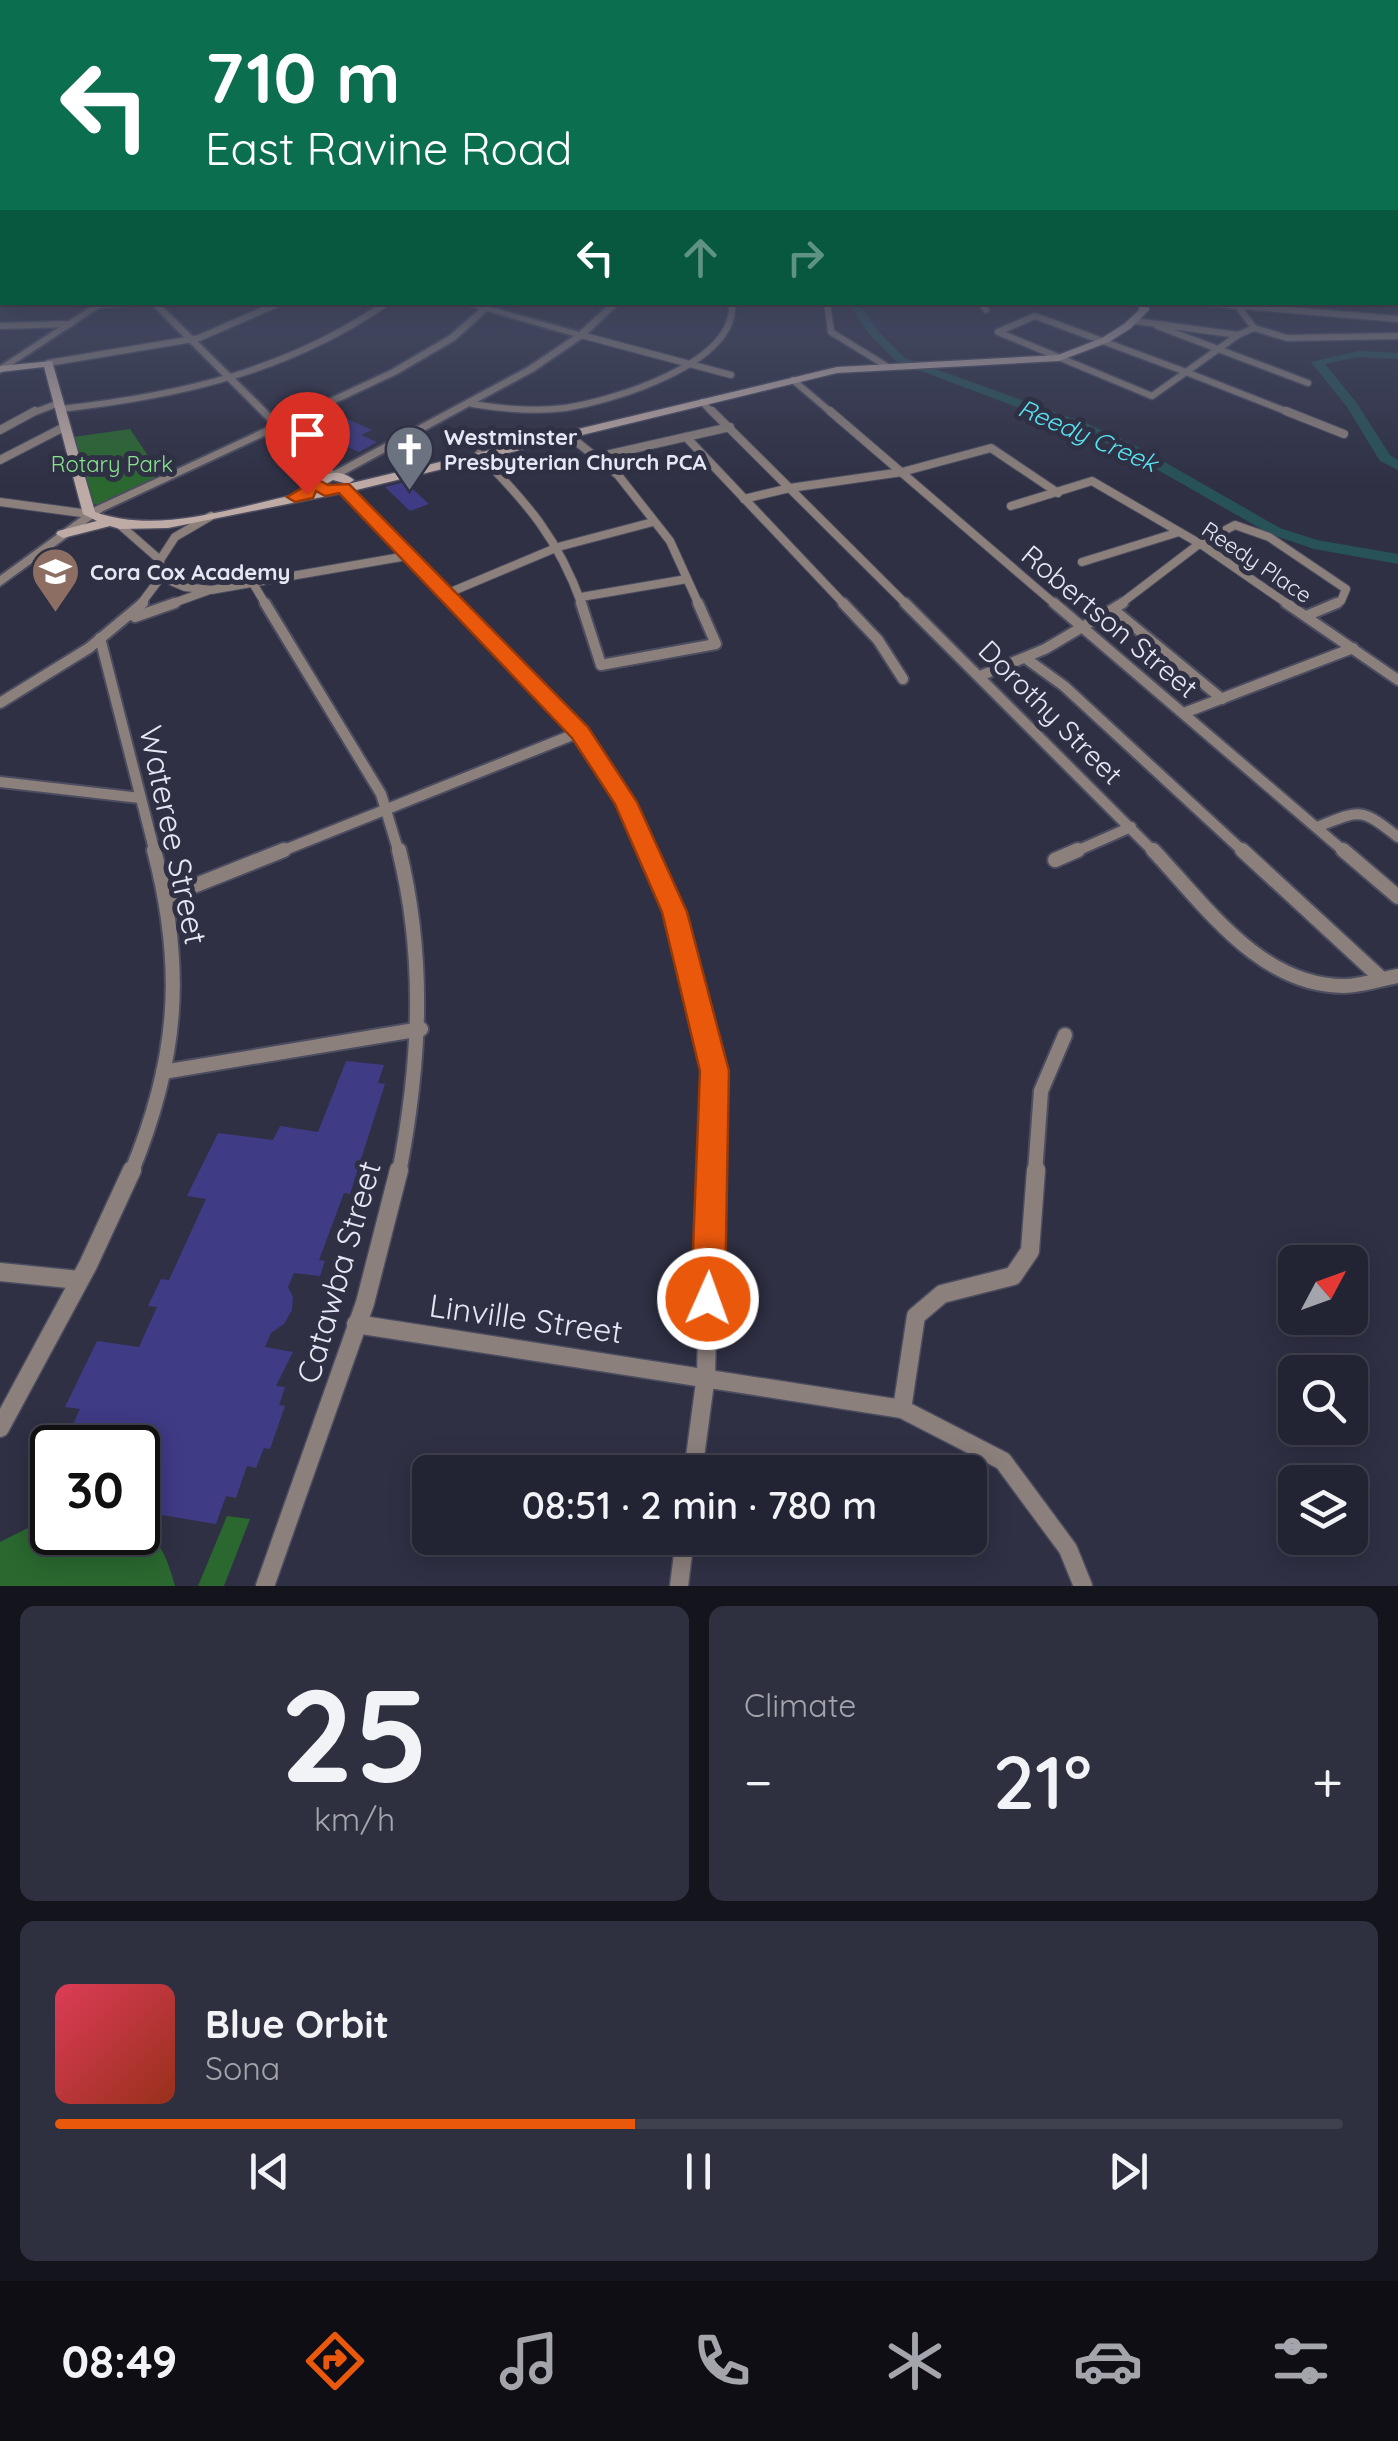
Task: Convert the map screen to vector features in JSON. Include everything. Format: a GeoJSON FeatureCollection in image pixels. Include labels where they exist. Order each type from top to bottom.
{"type":"FeatureCollection","features":[{"type":"Feature","properties":{"kind":"main road"},"geometry":{"type":"LineString","coordinates":[[62,534],[90,524],[156,526],[211,516],[836,370],[1060,358],[1102,340]]}},
{"type":"Feature","properties":{"kind":"main road"},"geometry":{"type":"LineString","coordinates":[[1,369],[48,363],[89,514],[114,524]]}},
{"type":"Feature","properties":{"kind":"main road"},"geometry":{"type":"LineString","coordinates":[[1,369],[41,372],[54,382]]}},
{"type":"Feature","properties":{"kind":"street"},"geometry":{"type":"LineString","coordinates":[[1,369],[47,339]]}},
{"type":"Feature","properties":{"kind":"street"},"geometry":{"type":"LineString","coordinates":[[48,363],[193,339]]}},
{"type":"Feature","properties":{"kind":"street"},"geometry":{"type":"LineString","coordinates":[[0,430],[43,407],[180,392],[328,339]]}},
{"type":"Feature","properties":{"kind":"street"},"geometry":{"type":"LineString","coordinates":[[0,582],[89,514],[412,362],[450,339]]}},
{"type":"Feature","properties":{"kind":"street"},"geometry":{"type":"LineString","coordinates":[[338,484],[573,339]]}},
{"type":"Feature","properties":{"kind":"street"},"geometry":{"type":"LineString","coordinates":[[599,339],[731,375]]}},
{"type":"Feature","properties":{"kind":"street"},"geometry":{"type":"LineString","coordinates":[[472,404],[516,411],[565,407],[617,396],[689,364],[718,339]]}},
{"type":"Feature","properties":{"kind":"street"},"geometry":{"type":"LineString","coordinates":[[843,339],[893,367]]}},
{"type":"Feature","properties":{"kind":"street"},"geometry":{"type":"LineString","coordinates":[[1015,339],[1152,396],[1232,339]]}},
{"type":"Feature","properties":{"kind":"street"},"geometry":{"type":"LineString","coordinates":[[1189,339],[1308,383]]}},
{"type":"Feature","properties":{"kind":"street"},"geometry":{"type":"LineString","coordinates":[[190,340],[338,484]]}},
{"type":"Feature","properties":{"kind":"street"},"geometry":{"type":"LineString","coordinates":[[1102,340],[1344,434]]}},
{"type":"Feature","properties":{"kind":"street","name":"Robertson Street"},"geometry":{"type":"LineString","coordinates":[[793,380],[1398,897]]}},
{"type":"Feature","properties":{"kind":"street","name":"Dorothy Street"},"geometry":{"type":"LineString","coordinates":[[702,402],[1131,826],[1251,952],[1297,976],[1344,986],[1398,976]]}},
{"type":"Feature","properties":{"kind":"street"},"geometry":{"type":"LineString","coordinates":[[0,460],[64,427]]}},
{"type":"Feature","properties":{"kind":"street"},"geometry":{"type":"LineString","coordinates":[[597,457],[730,427]]}},
{"type":"Feature","properties":{"kind":"street"},"geometry":{"type":"LineString","coordinates":[[479,454],[529,504],[558,547],[581,598],[601,665],[716,644],[670,541],[618,475],[567,434]]}},
{"type":"Feature","properties":{"kind":"street"},"geometry":{"type":"LineString","coordinates":[[686,436],[878,640],[903,678]]}},
{"type":"Feature","properties":{"kind":"street"},"geometry":{"type":"LineString","coordinates":[[744,499],[790,488],[902,472],[992,448],[1058,493]]}},
{"type":"Feature","properties":{"kind":"street"},"geometry":{"type":"LineString","coordinates":[[316,464],[580,732],[626,802],[675,912],[714,1071],[706,1375],[695,1455]]}},
{"type":"Feature","properties":{"kind":"street","name":"Reedy Place"},"geometry":{"type":"LineString","coordinates":[[1058,493],[1092,481],[1202,545],[1398,680]]}},
{"type":"Feature","properties":{"kind":"street"},"geometry":{"type":"LineString","coordinates":[[1012,506],[1058,493]]}},
{"type":"Feature","properties":{"kind":"street"},"geometry":{"type":"LineString","coordinates":[[0,502],[89,514]]}},
{"type":"Feature","properties":{"kind":"street"},"geometry":{"type":"LineString","coordinates":[[0,703],[128,620],[151,597],[161,578],[160,560],[176,537],[211,516]]}},
{"type":"Feature","properties":{"kind":"street"},"geometry":{"type":"LineString","coordinates":[[446,594],[558,547],[653,522]]}},
{"type":"Feature","properties":{"kind":"street"},"geometry":{"type":"LineString","coordinates":[[114,524],[160,560]]}},
{"type":"Feature","properties":{"kind":"street"},"geometry":{"type":"LineString","coordinates":[[980,676],[1028,660],[1114,610],[1227,528],[1244,525],[1340,581],[1346,589],[1342,601],[1306,616]]}},
{"type":"Feature","properties":{"kind":"street"},"geometry":{"type":"LineString","coordinates":[[1082,562],[1180,532]]}},
{"type":"Feature","properties":{"kind":"street"},"geometry":{"type":"LineString","coordinates":[[161,578],[185,587],[211,590],[254,586],[407,556]]}},
{"type":"Feature","properties":{"kind":"street"},"geometry":{"type":"LineString","coordinates":[[581,598],[688,579]]}},
{"type":"Feature","properties":{"kind":"street","name":"Catawba Street"},"geometry":{"type":"LineString","coordinates":[[254,586],[388,808],[410,877],[421,954],[421,1029],[395,1198],[356,1324],[265,1586]]}},
{"type":"Feature","properties":{"kind":"street"},"geometry":{"type":"LineString","coordinates":[[128,620],[211,590]]}},
{"type":"Feature","properties":{"kind":"street"},"geometry":{"type":"LineString","coordinates":[[1114,610],[1222,699]]}},
{"type":"Feature","properties":{"kind":"street","name":"Wateree Street"},"geometry":{"type":"LineString","coordinates":[[0,1428],[132,1170],[163,1072],[175,974],[166,897],[100,638]]}},
{"type":"Feature","properties":{"kind":"street"},"geometry":{"type":"LineString","coordinates":[[1184,714],[1353,648]]}},
{"type":"Feature","properties":{"kind":"street"},"geometry":{"type":"LineString","coordinates":[[1028,660],[1064,686],[1382,978]]}},
{"type":"Feature","properties":{"kind":"street"},"geometry":{"type":"LineString","coordinates":[[166,897],[580,732]]}},
{"type":"Feature","properties":{"kind":"street"},"geometry":{"type":"LineString","coordinates":[[3,786],[140,798]]}},
{"type":"Feature","properties":{"kind":"street"},"geometry":{"type":"LineString","coordinates":[[1317,827],[1356,812],[1374,818],[1398,837]]}},
{"type":"Feature","properties":{"kind":"street"},"geometry":{"type":"LineString","coordinates":[[1055,860],[1131,826]]}},
{"type":"Feature","properties":{"kind":"street"},"geometry":{"type":"LineString","coordinates":[[163,1072],[421,1029]]}},
{"type":"Feature","properties":{"kind":"street"},"geometry":{"type":"LineString","coordinates":[[902,1409],[916,1316],[942,1294],[1013,1276],[1030,1251],[1041,1090],[1065,1035]]}},
{"type":"Feature","properties":{"kind":"street"},"geometry":{"type":"LineString","coordinates":[[0,1272],[78,1280]]}},
{"type":"Feature","properties":{"kind":"street","name":"Linville Street"},"geometry":{"type":"LineString","coordinates":[[356,1324],[706,1375],[902,1409],[1002,1461],[1068,1549],[1083,1586]]}},
{"type":"Feature","properties":{"kind":"street"},"geometry":{"type":"LineString","coordinates":[[679,1586],[683,1555]]}},
{"type":"Feature","properties":{"kind":"green space","name":"Rotary Park"},"geometry":{"type":"Polygon","coordinates":[[[130,429],[151,460],[169,473],[100,504],[90,504],[73,437],[130,429]]]}},
{"type":"Feature","properties":{"kind":"green space"},"geometry":{"type":"Polygon","coordinates":[[[227,1516],[250,1519],[224,1586],[198,1586],[227,1516]]]}},
{"type":"Feature","properties":{"kind":"green space"},"geometry":{"type":"Polygon","coordinates":[[[30,1527],[30,1555],[160,1555],[160,1548],[175,1586],[0,1586],[0,1542],[30,1527]]]}},
{"type":"Feature","properties":{"kind":"building"},"geometry":{"type":"Polygon","coordinates":[[[338,415],[372,430],[361,435],[377,442],[359,452],[314,432],[331,424],[325,421],[338,415]]]}},
{"type":"Feature","properties":{"kind":"building","name":"Westminster Presbyterian Church PCA"},"geometry":{"type":"Polygon","coordinates":[[[405,482],[429,504],[410,511],[385,487],[405,482]]]}},
{"type":"Feature","properties":{"kind":"building"},"geometry":{"type":"Polygon","coordinates":[[[346,1061],[384,1065],[378,1083],[385,1084],[350,1194],[344,1193],[319,1260],[325,1261],[320,1276],[294,1273],[288,1287],[293,1297],[292,1310],[284,1324],[271,1333],[265,1347],[293,1352],[276,1386],[285,1387],[279,1405],[285,1406],[270,1449],[264,1448],[256,1468],[247,1466],[236,1498],[226,1496],[216,1524],[160,1515],[160,1425],[73,1425],[80,1409],[65,1407],[97,1341],[139,1347],[157,1307],[148,1306],[161,1279],[169,1280],[206,1199],[187,1196],[218,1133],[273,1140],[280,1126],[318,1132],[346,1061]]]}},
{"type":"Feature","properties":{"kind":"waterway","name":"Reedy Creek"},"geometry":{"type":"LineString","coordinates":[[880,339],[901,360],[1083,427],[1135,451],[1275,531],[1314,544],[1398,559]]}},
{"type":"Feature","properties":{"kind":"waterway","name":"Reedy Creek"},"geometry":{"type":"LineString","coordinates":[[1398,356],[1358,354],[1317,362],[1352,405],[1385,458],[1398,466]]}},
{"type":"Feature","properties":{"kind":"place","name":"Westminster Presbyterian Church PCA"},"geometry":{"type":"Point","coordinates":[409,492]}},
{"type":"Feature","properties":{"kind":"place","name":"Cora Cox Academy"},"geometry":{"type":"Point","coordinates":[55,614]}},
{"type":"Feature","properties":{"kind":"route"},"geometry":{"type":"LineString","coordinates":[[307,494],[295,497],[317,484],[325,491],[343,487],[580,732],[626,802],[675,912],[714,1071],[708,1299]]}}]}
